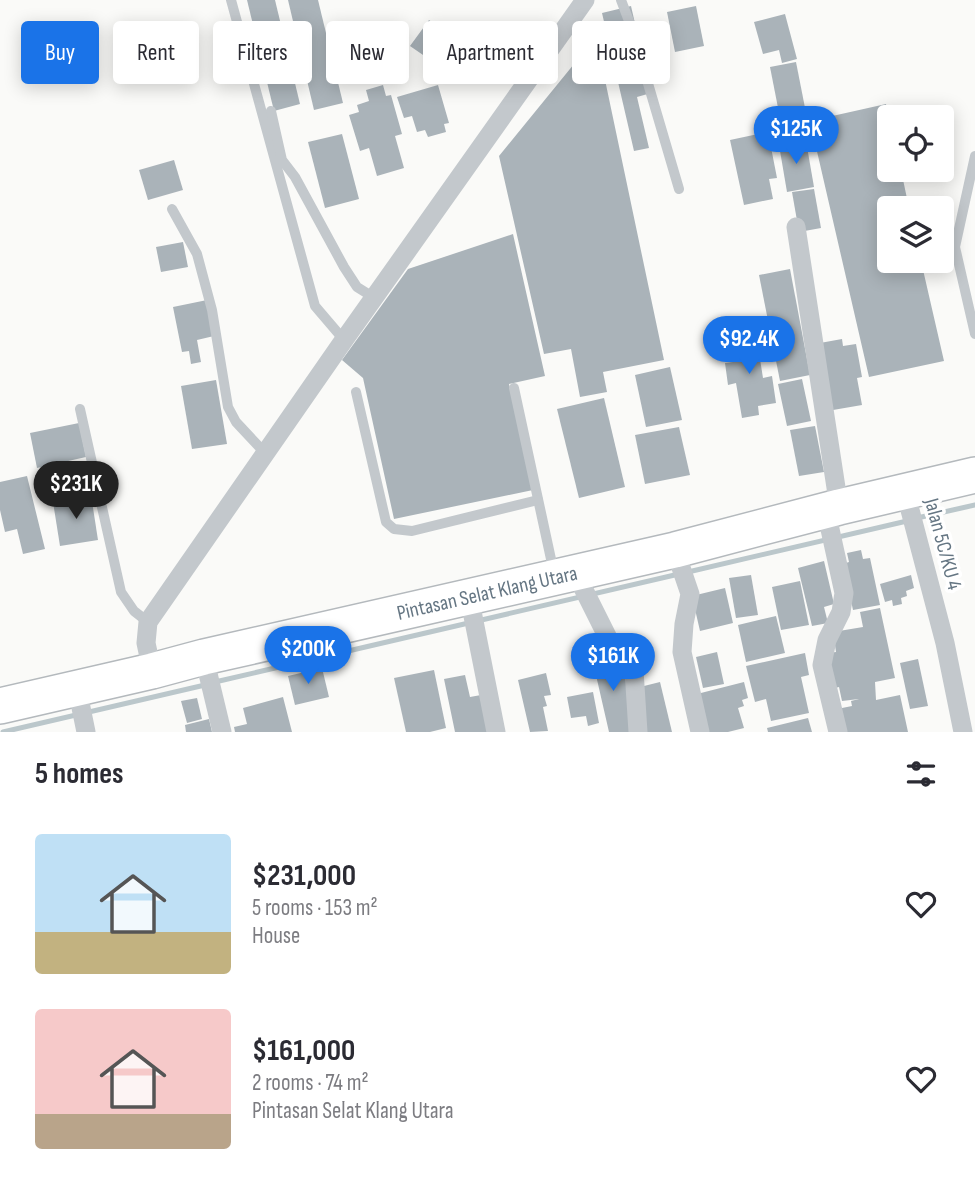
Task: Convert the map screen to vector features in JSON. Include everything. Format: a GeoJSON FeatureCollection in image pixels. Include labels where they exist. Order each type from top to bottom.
{"type":"FeatureCollection","features":[{"type":"Feature","properties":{"kind":"highway","name":"Pintasan Selat Klang Utara"},"geometry":{"type":"LineString","coordinates":[[0,706],[78,694],[152,671],[206,663],[677,555],[832,514],[905,491],[975,475]]}},
{"type":"Feature","properties":{"kind":"street"},"geometry":{"type":"LineString","coordinates":[[152,671],[146,643],[148,622],[344,340],[371,296],[585,0]]}},
{"type":"Feature","properties":{"kind":"street"},"geometry":{"type":"LineString","coordinates":[[796,227],[836,549],[844,593],[841,612],[827,639],[822,665],[838,732]]}},
{"type":"Feature","properties":{"kind":"street","name":"Jalan 5C/KU 4"},"geometry":{"type":"LineString","coordinates":[[905,491],[945,643],[963,732]]}},
{"type":"Feature","properties":{"kind":"street"},"geometry":{"type":"LineString","coordinates":[[677,555],[690,594],[682,652],[700,732]]}},
{"type":"Feature","properties":{"kind":"street"},"geometry":{"type":"LineString","coordinates":[[572,579],[609,640],[634,670],[638,732]]}},
{"type":"Feature","properties":{"kind":"street"},"geometry":{"type":"LineString","coordinates":[[471,603],[496,732]]}},
{"type":"Feature","properties":{"kind":"street"},"geometry":{"type":"LineString","coordinates":[[206,663],[222,732]]}},
{"type":"Feature","properties":{"kind":"street"},"geometry":{"type":"LineString","coordinates":[[78,694],[86,728]]}},
{"type":"Feature","properties":{"kind":"lane"},"geometry":{"type":"LineString","coordinates":[[231,0],[315,306],[344,340]]}},
{"type":"Feature","properties":{"kind":"lane"},"geometry":{"type":"LineString","coordinates":[[621,0],[679,189]]}},
{"type":"Feature","properties":{"kind":"lane"},"geometry":{"type":"LineString","coordinates":[[271,111],[282,160],[295,177],[357,287],[371,296]]}},
{"type":"Feature","properties":{"kind":"lane"},"geometry":{"type":"LineString","coordinates":[[975,156],[955,247],[975,334]]}},
{"type":"Feature","properties":{"kind":"lane"},"geometry":{"type":"LineString","coordinates":[[172,209],[197,254],[212,310],[228,407],[236,422],[265,453]]}},
{"type":"Feature","properties":{"kind":"lane"},"geometry":{"type":"LineString","coordinates":[[514,388],[538,500],[572,579]]}},
{"type":"Feature","properties":{"kind":"lane"},"geometry":{"type":"LineString","coordinates":[[356,392],[386,522],[394,529],[412,531],[538,500]]}},
{"type":"Feature","properties":{"kind":"lane"},"geometry":{"type":"LineString","coordinates":[[80,409],[121,592],[134,611],[148,622]]}},
{"type":"Feature","properties":{"kind":"building"},"geometry":{"type":"Polygon","coordinates":[[[247,0],[275,0],[280,21],[252,21],[247,0]]]}},
{"type":"Feature","properties":{"kind":"building"},"geometry":{"type":"Polygon","coordinates":[[[288,0],[318,0],[326,33],[326,84],[338,84],[343,103],[314,110],[308,84],[312,84],[312,21],[293,21],[288,0]]]}},
{"type":"Feature","properties":{"kind":"building"},"geometry":{"type":"Polygon","coordinates":[[[631,6],[634,21],[604,21],[602,13],[631,6]]]}},
{"type":"Feature","properties":{"kind":"building"},"geometry":{"type":"Polygon","coordinates":[[[696,6],[704,46],[675,52],[667,12],[696,6]]]}},
{"type":"Feature","properties":{"kind":"building"},"geometry":{"type":"Polygon","coordinates":[[[785,14],[797,59],[782,63],[779,50],[763,54],[754,22],[785,14]]]}},
{"type":"Feature","properties":{"kind":"building"},"geometry":{"type":"Polygon","coordinates":[[[423,28],[423,55],[410,46],[423,28]]]}},
{"type":"Feature","properties":{"kind":"building"},"geometry":{"type":"Polygon","coordinates":[[[796,62],[807,118],[781,123],[770,67],[796,62]]]}},
{"type":"Feature","properties":{"kind":"building"},"geometry":{"type":"Polygon","coordinates":[[[572,66],[572,84],[606,84],[664,360],[603,372],[607,392],[580,397],[571,349],[544,354],[499,156],[572,66]]]}},
{"type":"Feature","properties":{"kind":"building"},"geometry":{"type":"Polygon","coordinates":[[[267,84],[295,84],[300,104],[274,111],[267,84]]]}},
{"type":"Feature","properties":{"kind":"building"},"geometry":{"type":"Polygon","coordinates":[[[618,84],[649,84],[651,93],[637,97],[649,148],[634,151],[618,84]]]}},
{"type":"Feature","properties":{"kind":"building"},"geometry":{"type":"Polygon","coordinates":[[[383,85],[386,96],[391,95],[402,134],[395,136],[404,168],[377,176],[369,148],[360,151],[349,115],[359,112],[357,105],[369,101],[366,90],[383,85]]]}},
{"type":"Feature","properties":{"kind":"building"},"geometry":{"type":"Polygon","coordinates":[[[438,85],[449,123],[444,124],[446,132],[428,137],[425,130],[417,132],[412,116],[404,118],[397,97],[438,85]]]}},
{"type":"Feature","properties":{"kind":"building"},"geometry":{"type":"Polygon","coordinates":[[[877,106],[877,182],[904,182],[906,196],[877,196],[877,273],[924,273],[944,361],[869,377],[810,121],[877,106]]]}},
{"type":"Feature","properties":{"kind":"building"},"geometry":{"type":"Polygon","coordinates":[[[768,132],[777,178],[769,179],[773,199],[744,205],[730,140],[768,132]]]}},
{"type":"Feature","properties":{"kind":"building"},"geometry":{"type":"Polygon","coordinates":[[[342,134],[359,199],[325,208],[308,142],[342,134]]]}},
{"type":"Feature","properties":{"kind":"building"},"geometry":{"type":"Polygon","coordinates":[[[806,141],[814,187],[787,192],[779,145],[806,141]]]}},
{"type":"Feature","properties":{"kind":"building"},"geometry":{"type":"Polygon","coordinates":[[[174,160],[183,190],[148,200],[139,170],[174,160]]]}},
{"type":"Feature","properties":{"kind":"building"},"geometry":{"type":"Polygon","coordinates":[[[814,189],[821,228],[799,232],[792,192],[814,189]]]}},
{"type":"Feature","properties":{"kind":"building"},"geometry":{"type":"Polygon","coordinates":[[[513,234],[545,376],[509,384],[533,490],[394,519],[363,378],[342,360],[408,269],[513,234]]]}},
{"type":"Feature","properties":{"kind":"building"},"geometry":{"type":"Polygon","coordinates":[[[183,242],[188,267],[161,272],[156,247],[183,242]]]}},
{"type":"Feature","properties":{"kind":"building"},"geometry":{"type":"Polygon","coordinates":[[[790,269],[810,375],[780,381],[759,275],[790,269]]]}},
{"type":"Feature","properties":{"kind":"building"},"geometry":{"type":"Polygon","coordinates":[[[212,299],[214,336],[197,340],[201,362],[191,364],[189,351],[182,352],[173,307],[212,299]]]}},
{"type":"Feature","properties":{"kind":"building"},"geometry":{"type":"Polygon","coordinates":[[[756,334],[763,378],[772,376],[776,403],[758,406],[759,415],[742,418],[736,383],[728,385],[725,363],[733,362],[729,338],[756,334]]]}},
{"type":"Feature","properties":{"kind":"building"},"geometry":{"type":"Polygon","coordinates":[[[842,339],[843,346],[856,344],[862,377],[857,378],[862,405],[833,410],[820,343],[842,339]]]}},
{"type":"Feature","properties":{"kind":"building"},"geometry":{"type":"Polygon","coordinates":[[[670,367],[682,420],[646,427],[635,375],[670,367]]]}},
{"type":"Feature","properties":{"kind":"building"},"geometry":{"type":"Polygon","coordinates":[[[802,379],[811,421],[787,426],[778,384],[802,379]]]}},
{"type":"Feature","properties":{"kind":"building"},"geometry":{"type":"Polygon","coordinates":[[[216,380],[227,444],[192,449],[181,386],[216,380]]]}},
{"type":"Feature","properties":{"kind":"building"},"geometry":{"type":"Polygon","coordinates":[[[604,398],[625,487],[579,498],[557,409],[604,398]]]}},
{"type":"Feature","properties":{"kind":"building"},"geometry":{"type":"Polygon","coordinates":[[[79,423],[86,457],[37,468],[30,433],[79,423]]]}},
{"type":"Feature","properties":{"kind":"building"},"geometry":{"type":"Polygon","coordinates":[[[815,426],[824,472],[799,476],[790,430],[815,426]]]}},
{"type":"Feature","properties":{"kind":"building"},"geometry":{"type":"Polygon","coordinates":[[[679,427],[690,475],[645,484],[635,435],[679,427]]]}},
{"type":"Feature","properties":{"kind":"building"},"geometry":{"type":"Polygon","coordinates":[[[27,476],[45,549],[23,554],[17,529],[5,532],[0,510],[0,482],[27,476]]]}},
{"type":"Feature","properties":{"kind":"building"},"geometry":{"type":"Polygon","coordinates":[[[91,495],[98,540],[60,546],[53,502],[91,495]]]}},
{"type":"Feature","properties":{"kind":"building"},"geometry":{"type":"Polygon","coordinates":[[[861,550],[863,559],[870,558],[880,605],[853,610],[843,564],[849,562],[847,553],[861,550]]]}},
{"type":"Feature","properties":{"kind":"building"},"geometry":{"type":"Polygon","coordinates":[[[824,561],[834,604],[824,607],[828,623],[812,626],[798,568],[824,561]]]}},
{"type":"Feature","properties":{"kind":"building"},"geometry":{"type":"Polygon","coordinates":[[[751,575],[758,615],[736,618],[729,578],[751,575]]]}},
{"type":"Feature","properties":{"kind":"building"},"geometry":{"type":"Polygon","coordinates":[[[911,575],[914,588],[906,591],[907,596],[901,598],[902,604],[893,606],[892,600],[885,602],[880,584],[911,575]]]}},
{"type":"Feature","properties":{"kind":"building"},"geometry":{"type":"Polygon","coordinates":[[[800,581],[809,625],[781,630],[772,587],[800,581]]]}},
{"type":"Feature","properties":{"kind":"building"},"geometry":{"type":"Polygon","coordinates":[[[725,588],[733,623],[700,631],[692,596],[725,588]]]}},
{"type":"Feature","properties":{"kind":"building"},"geometry":{"type":"Polygon","coordinates":[[[880,608],[895,678],[875,682],[876,700],[900,695],[908,732],[842,732],[837,709],[852,706],[851,701],[859,699],[842,701],[839,687],[835,688],[828,653],[836,652],[833,632],[863,627],[860,612],[880,608]]]}},
{"type":"Feature","properties":{"kind":"building"},"geometry":{"type":"Polygon","coordinates":[[[776,616],[785,653],[746,662],[738,625],[776,616]]]}},
{"type":"Feature","properties":{"kind":"building"},"geometry":{"type":"Polygon","coordinates":[[[605,646],[609,662],[617,661],[620,675],[624,674],[635,721],[633,732],[609,732],[590,649],[605,646]]]}},
{"type":"Feature","properties":{"kind":"building"},"geometry":{"type":"Polygon","coordinates":[[[717,652],[724,684],[703,688],[696,657],[717,652]]]}},
{"type":"Feature","properties":{"kind":"building"},"geometry":{"type":"Polygon","coordinates":[[[805,653],[809,675],[801,677],[809,713],[771,721],[766,699],[755,702],[746,666],[805,653]]]}},
{"type":"Feature","properties":{"kind":"building"},"geometry":{"type":"Polygon","coordinates":[[[918,659],[928,706],[910,709],[900,663],[918,659]]]}},
{"type":"Feature","properties":{"kind":"building"},"geometry":{"type":"Polygon","coordinates":[[[322,668],[329,697],[295,705],[288,676],[322,668]]]}},
{"type":"Feature","properties":{"kind":"building"},"geometry":{"type":"Polygon","coordinates":[[[434,670],[446,728],[430,732],[406,732],[394,678],[434,670]]]}},
{"type":"Feature","properties":{"kind":"building"},"geometry":{"type":"Polygon","coordinates":[[[546,673],[551,695],[544,696],[547,706],[543,707],[548,731],[530,732],[518,680],[546,673]]]}},
{"type":"Feature","properties":{"kind":"building"},"geometry":{"type":"Polygon","coordinates":[[[465,675],[470,697],[481,695],[489,732],[455,732],[444,679],[465,675]]]}},
{"type":"Feature","properties":{"kind":"building"},"geometry":{"type":"Polygon","coordinates":[[[660,682],[672,732],[646,732],[636,688],[660,682]]]}},
{"type":"Feature","properties":{"kind":"building"},"geometry":{"type":"Polygon","coordinates":[[[744,682],[748,698],[742,700],[744,706],[738,708],[744,728],[728,732],[707,732],[697,694],[744,682]]]}},
{"type":"Feature","properties":{"kind":"building"},"geometry":{"type":"Polygon","coordinates":[[[593,692],[599,723],[588,726],[586,716],[571,718],[567,697],[593,692]]]}},
{"type":"Feature","properties":{"kind":"building"},"geometry":{"type":"Polygon","coordinates":[[[283,697],[292,732],[235,732],[234,727],[247,724],[243,708],[283,697]]]}},
{"type":"Feature","properties":{"kind":"building"},"geometry":{"type":"Polygon","coordinates":[[[197,698],[202,719],[187,723],[181,701],[197,698]]]}},
{"type":"Feature","properties":{"kind":"building"},"geometry":{"type":"Polygon","coordinates":[[[808,718],[812,732],[768,732],[767,728],[808,718]]]}},
{"type":"Feature","properties":{"kind":"building"},"geometry":{"type":"Polygon","coordinates":[[[209,719],[212,732],[186,732],[185,725],[209,719]]]}},
{"type":"Feature","properties":{"kind":"waterway"},"geometry":{"type":"LineString","coordinates":[[917,518],[975,505]]}},
{"type":"Feature","properties":{"kind":"waterway"},"geometry":{"type":"LineString","coordinates":[[688,572],[907,521]]}},
{"type":"Feature","properties":{"kind":"waterway"},"geometry":{"type":"LineString","coordinates":[[215,682],[679,574]]}},
{"type":"Feature","properties":{"kind":"waterway"},"geometry":{"type":"LineString","coordinates":[[3,732],[205,685]]}}]}
